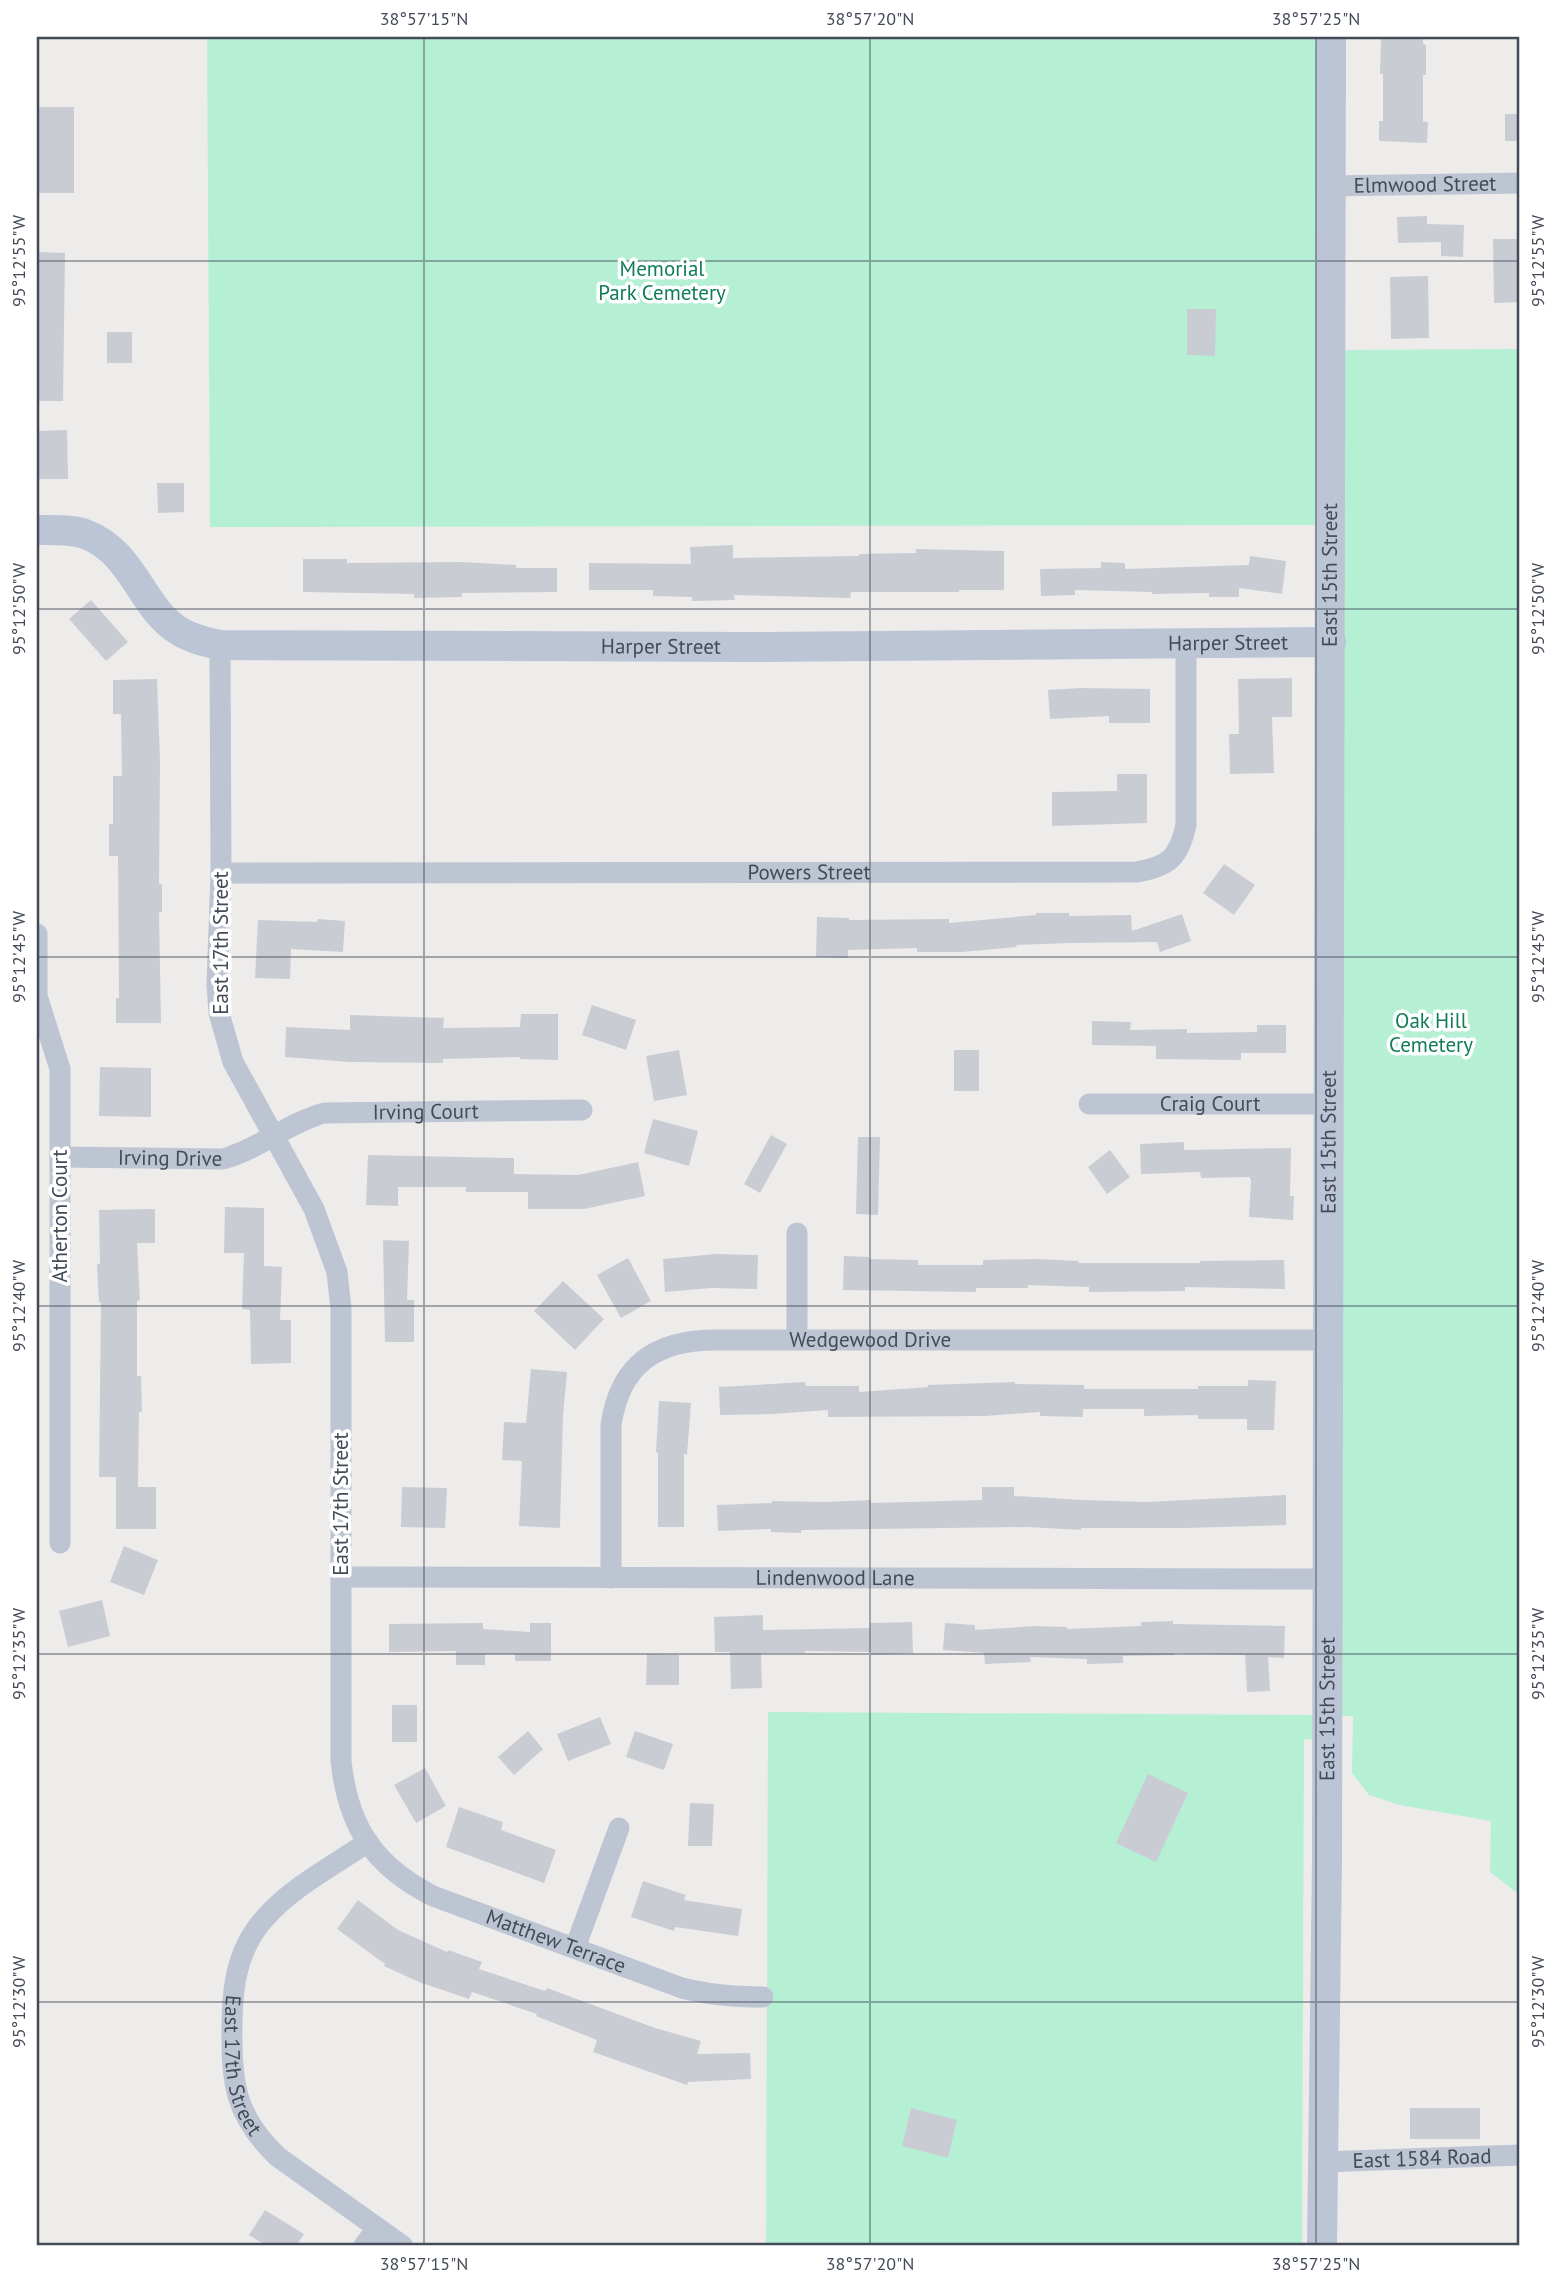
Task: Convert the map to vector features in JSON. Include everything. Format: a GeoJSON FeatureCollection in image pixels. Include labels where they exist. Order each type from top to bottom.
{"type":"FeatureCollection","features":[{"type":"Feature","properties":{"kind":"main road","name":"East 15th Street"},"geometry":{"type":"LineString","coordinates":[[1322,2246],[1328,1847],[1331,37]]}},
{"type":"Feature","properties":{"kind":"main road","name":"Harper Street"},"geometry":{"type":"LineString","coordinates":[[37,530],[67,530],[87,535],[106,546],[122,560],[161,614],[177,631],[201,642],[220,645],[755,647],[1331,642]]}},
{"type":"Feature","properties":{"kind":"street","name":"Elmwood Street"},"geometry":{"type":"LineString","coordinates":[[1331,186],[1520,183]]}},
{"type":"Feature","properties":{"kind":"street","name":"Powers Street"},"geometry":{"type":"LineString","coordinates":[[221,873],[1136,872],[1155,869],[1173,859],[1183,842],[1186,825],[1186,642]]}},
{"type":"Feature","properties":{"kind":"street","name":"East 17th Street"},"geometry":{"type":"LineString","coordinates":[[220,645],[219,1013],[233,1062],[314,1209],[337,1272],[341,1309],[341,1761],[351,1810],[368,1842],[283,1900],[264,1918],[251,1937],[240,1959],[233,1987],[233,2075],[238,2098],[262,2142],[278,2157],[403,2246]]}},
{"type":"Feature","properties":{"kind":"street","name":"Atherton Court"},"geometry":{"type":"LineString","coordinates":[[37,934],[37,996],[60,1069],[60,1543]]}},
{"type":"Feature","properties":{"kind":"street","name":"Craig Court"},"geometry":{"type":"LineString","coordinates":[[1089,1104],[1330,1104]]}},
{"type":"Feature","properties":{"kind":"street","name":"Irving Court"},"geometry":{"type":"LineString","coordinates":[[274,1136],[310,1117],[345,1111],[582,1110]]}},
{"type":"Feature","properties":{"kind":"street","name":"Irving Drive"},"geometry":{"type":"LineString","coordinates":[[60,1157],[223,1159],[241,1154],[274,1136]]}},
{"type":"Feature","properties":{"kind":"street"},"geometry":{"type":"LineString","coordinates":[[797,1233],[797,1340]]}},
{"type":"Feature","properties":{"kind":"street","name":"Wedgewood Drive"},"geometry":{"type":"LineString","coordinates":[[611,1578],[611,1425],[614,1404],[632,1370],[648,1356],[670,1345],[691,1340],[1329,1340]]}},
{"type":"Feature","properties":{"kind":"street","name":"Lindenwood Lane"},"geometry":{"type":"LineString","coordinates":[[341,1577],[1328,1579]]}},
{"type":"Feature","properties":{"kind":"street"},"geometry":{"type":"LineString","coordinates":[[575,1948],[619,1828]]}},
{"type":"Feature","properties":{"kind":"street","name":"Matthew Terrace"},"geometry":{"type":"LineString","coordinates":[[368,1842],[397,1876],[433,1896],[705,1994],[763,1997]]}},
{"type":"Feature","properties":{"kind":"street","name":"East 1584 Road"},"geometry":{"type":"LineString","coordinates":[[1322,2162],[1520,2155]]}},
{"type":"Feature","properties":{"kind":"street"},"geometry":{"type":"LineString","coordinates":[[365,2246],[377,2228]]}},
{"type":"Feature","properties":{"kind":"green space","name":"Memorial Park Cemetery"},"geometry":{"type":"Polygon","coordinates":[[[207,37],[1318,37],[1317,525],[210,527],[207,37]]]}},
{"type":"Feature","properties":{"kind":"green space","name":"Oak Hill Cemetery"},"geometry":{"type":"Polygon","coordinates":[[[1520,349],[1520,1895],[1490,1872],[1491,1821],[1400,1805],[1369,1795],[1352,1773],[1353,1716],[1340,1716],[1344,350],[1520,349]]]}},
{"type":"Feature","properties":{"kind":"green space"},"geometry":{"type":"Polygon","coordinates":[[[768,1712],[1313,1715],[1313,1740],[1304,1739],[1302,2246],[766,2246],[768,1712]]]}},
{"type":"Feature","properties":{"kind":"building"},"geometry":{"type":"Polygon","coordinates":[[[1381,37],[1423,37],[1423,44],[1426,45],[1426,75],[1423,75],[1423,122],[1428,122],[1427,143],[1379,141],[1379,121],[1383,121],[1381,37]]]}},
{"type":"Feature","properties":{"kind":"building"},"geometry":{"type":"Polygon","coordinates":[[[37,107],[74,107],[74,193],[37,193],[37,107]]]}},
{"type":"Feature","properties":{"kind":"building"},"geometry":{"type":"Polygon","coordinates":[[[1505,114],[1520,114],[1520,141],[1505,141],[1505,114]]]}},
{"type":"Feature","properties":{"kind":"building"},"geometry":{"type":"Polygon","coordinates":[[[1427,216],[1427,224],[1464,225],[1463,257],[1441,256],[1441,242],[1398,243],[1397,217],[1427,216]]]}},
{"type":"Feature","properties":{"kind":"building"},"geometry":{"type":"Polygon","coordinates":[[[1493,239],[1520,239],[1520,302],[1494,303],[1493,239]]]}},
{"type":"Feature","properties":{"kind":"building"},"geometry":{"type":"Polygon","coordinates":[[[39,252],[65,253],[63,401],[37,401],[39,252]]]}},
{"type":"Feature","properties":{"kind":"building"},"geometry":{"type":"Polygon","coordinates":[[[1428,276],[1429,338],[1391,339],[1390,277],[1428,276]]]}},
{"type":"Feature","properties":{"kind":"building"},"geometry":{"type":"Polygon","coordinates":[[[1187,309],[1216,309],[1215,356],[1187,355],[1187,309]]]}},
{"type":"Feature","properties":{"kind":"building"},"geometry":{"type":"Polygon","coordinates":[[[107,332],[132,332],[132,363],[107,363],[107,332]]]}},
{"type":"Feature","properties":{"kind":"building"},"geometry":{"type":"Polygon","coordinates":[[[67,430],[68,479],[39,479],[38,431],[67,430]]]}},
{"type":"Feature","properties":{"kind":"building"},"geometry":{"type":"Polygon","coordinates":[[[157,483],[184,483],[184,512],[158,513],[157,483]]]}},
{"type":"Feature","properties":{"kind":"building"},"geometry":{"type":"Polygon","coordinates":[[[733,545],[733,558],[859,556],[916,553],[916,549],[1004,551],[1004,590],[851,592],[850,598],[734,595],[735,600],[692,601],[692,597],[653,596],[653,590],[589,590],[589,563],[691,564],[690,547],[733,545]]]}},
{"type":"Feature","properties":{"kind":"building"},"geometry":{"type":"Polygon","coordinates":[[[1250,556],[1286,561],[1282,594],[1239,588],[1239,597],[1209,597],[1209,593],[1152,594],[1075,590],[1075,595],[1041,596],[1040,569],[1101,568],[1101,562],[1125,563],[1125,569],[1249,565],[1250,556]]]}},
{"type":"Feature","properties":{"kind":"building"},"geometry":{"type":"Polygon","coordinates":[[[303,559],[347,559],[347,563],[462,562],[516,565],[516,568],[557,568],[557,592],[462,593],[462,597],[414,598],[414,594],[303,592],[303,559]]]}},
{"type":"Feature","properties":{"kind":"building"},"geometry":{"type":"Polygon","coordinates":[[[91,600],[128,642],[106,661],[69,619],[91,600]]]}},
{"type":"Feature","properties":{"kind":"building"},"geometry":{"type":"Polygon","coordinates":[[[1292,678],[1292,717],[1272,717],[1274,773],[1230,774],[1229,734],[1239,734],[1238,679],[1292,678]]]}},
{"type":"Feature","properties":{"kind":"building"},"geometry":{"type":"Polygon","coordinates":[[[157,679],[160,760],[159,884],[162,884],[162,912],[159,912],[161,1023],[116,1023],[116,998],[119,998],[118,856],[109,856],[109,824],[113,824],[113,776],[122,776],[121,714],[113,714],[113,680],[157,679]]]}},
{"type":"Feature","properties":{"kind":"building"},"geometry":{"type":"Polygon","coordinates":[[[1150,689],[1150,723],[1109,723],[1109,716],[1050,719],[1048,690],[1150,689]]]}},
{"type":"Feature","properties":{"kind":"building"},"geometry":{"type":"Polygon","coordinates":[[[1117,774],[1147,774],[1147,823],[1052,826],[1052,792],[1117,791],[1117,774]]]}},
{"type":"Feature","properties":{"kind":"building"},"geometry":{"type":"Polygon","coordinates":[[[1224,864],[1255,885],[1234,915],[1203,893],[1224,864]]]}},
{"type":"Feature","properties":{"kind":"building"},"geometry":{"type":"Polygon","coordinates":[[[1036,913],[1069,913],[1069,916],[1131,915],[1132,931],[1182,914],[1191,941],[1160,952],[1157,942],[1069,943],[1016,945],[1017,947],[962,952],[917,952],[917,948],[848,950],[848,958],[816,957],[817,917],[849,920],[949,919],[949,923],[1036,913]]]}},
{"type":"Feature","properties":{"kind":"building"},"geometry":{"type":"Polygon","coordinates":[[[318,919],[345,921],[343,952],[291,949],[290,979],[255,978],[258,920],[317,922],[318,919]]]}},
{"type":"Feature","properties":{"kind":"building"},"geometry":{"type":"Polygon","coordinates":[[[592,1005],[636,1020],[626,1050],[582,1035],[592,1005]]]}},
{"type":"Feature","properties":{"kind":"building"},"geometry":{"type":"Polygon","coordinates":[[[521,1014],[558,1014],[558,1060],[520,1057],[443,1059],[443,1063],[350,1062],[285,1057],[286,1027],[350,1030],[350,1015],[444,1018],[443,1028],[520,1027],[521,1014]]]}},
{"type":"Feature","properties":{"kind":"building"},"geometry":{"type":"Polygon","coordinates":[[[1092,1021],[1131,1022],[1130,1030],[1187,1029],[1187,1033],[1257,1032],[1257,1025],[1286,1025],[1286,1053],[1241,1053],[1241,1060],[1156,1059],[1156,1046],[1092,1045],[1092,1021]]]}},
{"type":"Feature","properties":{"kind":"building"},"geometry":{"type":"Polygon","coordinates":[[[679,1050],[687,1095],[654,1101],[646,1056],[679,1050]]]}},
{"type":"Feature","properties":{"kind":"building"},"geometry":{"type":"Polygon","coordinates":[[[954,1050],[979,1050],[979,1091],[954,1091],[954,1050]]]}},
{"type":"Feature","properties":{"kind":"building"},"geometry":{"type":"Polygon","coordinates":[[[100,1067],[151,1068],[151,1117],[99,1116],[100,1067]]]}},
{"type":"Feature","properties":{"kind":"building"},"geometry":{"type":"Polygon","coordinates":[[[653,1119],[698,1131],[689,1166],[644,1153],[653,1119]]]}},
{"type":"Feature","properties":{"kind":"building"},"geometry":{"type":"Polygon","coordinates":[[[771,1135],[787,1144],[760,1193],[744,1184],[771,1135]]]}},
{"type":"Feature","properties":{"kind":"building"},"geometry":{"type":"Polygon","coordinates":[[[858,1137],[880,1137],[878,1215],[856,1214],[858,1137]]]}},
{"type":"Feature","properties":{"kind":"building"},"geometry":{"type":"Polygon","coordinates":[[[1184,1142],[1184,1150],[1291,1148],[1290,1196],[1294,1196],[1293,1220],[1249,1217],[1249,1177],[1201,1178],[1200,1172],[1141,1174],[1140,1144],[1184,1142]]]}},
{"type":"Feature","properties":{"kind":"building"},"geometry":{"type":"Polygon","coordinates":[[[1110,1150],[1130,1177],[1107,1194],[1088,1167],[1110,1150]]]}},
{"type":"Feature","properties":{"kind":"building"},"geometry":{"type":"Polygon","coordinates":[[[368,1155],[514,1158],[514,1174],[578,1175],[638,1162],[645,1196],[584,1209],[528,1209],[528,1192],[466,1192],[466,1187],[398,1187],[398,1206],[366,1205],[368,1155]]]}},
{"type":"Feature","properties":{"kind":"building"},"geometry":{"type":"Polygon","coordinates":[[[225,1207],[264,1208],[264,1266],[282,1267],[280,1320],[291,1320],[291,1363],[251,1364],[250,1310],[242,1309],[244,1253],[224,1253],[225,1207]]]}},
{"type":"Feature","properties":{"kind":"building"},"geometry":{"type":"Polygon","coordinates":[[[155,1209],[155,1243],[137,1243],[140,1300],[137,1301],[137,1376],[141,1376],[142,1412],[139,1412],[138,1487],[156,1487],[156,1529],[116,1529],[116,1477],[99,1477],[99,1210],[155,1209]]]}},
{"type":"Feature","properties":{"kind":"building"},"geometry":{"type":"Polygon","coordinates":[[[383,1240],[409,1241],[407,1300],[414,1300],[414,1342],[385,1342],[383,1240]]]}},
{"type":"Feature","properties":{"kind":"building"},"geometry":{"type":"Polygon","coordinates":[[[716,1254],[758,1255],[757,1289],[711,1288],[665,1292],[663,1259],[716,1254]]]}},
{"type":"Feature","properties":{"kind":"building"},"geometry":{"type":"Polygon","coordinates":[[[844,1256],[918,1260],[918,1265],[983,1265],[983,1260],[1037,1259],[1079,1261],[1078,1263],[1284,1260],[1285,1289],[1185,1287],[1185,1291],[1089,1292],[1089,1287],[1028,1285],[1028,1288],[976,1288],[976,1292],[843,1290],[844,1256]]]}},
{"type":"Feature","properties":{"kind":"building"},"geometry":{"type":"Polygon","coordinates":[[[628,1258],[651,1301],[621,1318],[597,1275],[628,1258]]]}},
{"type":"Feature","properties":{"kind":"building"},"geometry":{"type":"Polygon","coordinates":[[[563,1281],[604,1319],[575,1350],[534,1311],[563,1281]]]}},
{"type":"Feature","properties":{"kind":"building"},"geometry":{"type":"Polygon","coordinates":[[[531,1369],[567,1372],[560,1528],[519,1526],[522,1461],[502,1460],[504,1422],[526,1423],[531,1369]]]}},
{"type":"Feature","properties":{"kind":"building"},"geometry":{"type":"Polygon","coordinates":[[[1248,1380],[1276,1381],[1274,1430],[1247,1430],[1247,1419],[1198,1419],[1198,1415],[1144,1416],[1144,1409],[1083,1409],[1083,1417],[1040,1416],[1040,1412],[985,1416],[828,1417],[828,1410],[720,1415],[719,1387],[805,1382],[806,1386],[859,1386],[859,1392],[928,1385],[1015,1382],[1084,1385],[1084,1389],[1198,1389],[1198,1386],[1248,1386],[1248,1380]]]}},
{"type":"Feature","properties":{"kind":"building"},"geometry":{"type":"Polygon","coordinates":[[[659,1401],[691,1403],[687,1455],[684,1454],[684,1527],[658,1527],[656,1452],[659,1401]]]}},
{"type":"Feature","properties":{"kind":"building"},"geometry":{"type":"Polygon","coordinates":[[[402,1487],[447,1488],[445,1528],[401,1527],[402,1487]]]}},
{"type":"Feature","properties":{"kind":"building"},"geometry":{"type":"Polygon","coordinates":[[[982,1487],[1014,1487],[1014,1496],[1147,1502],[1286,1495],[1286,1525],[1081,1530],[1027,1527],[801,1530],[801,1533],[771,1532],[771,1529],[718,1531],[717,1505],[772,1501],[871,1500],[871,1503],[982,1500],[982,1487]]]}},
{"type":"Feature","properties":{"kind":"building"},"geometry":{"type":"Polygon","coordinates":[[[124,1546],[158,1560],[144,1595],[110,1582],[124,1546]]]}},
{"type":"Feature","properties":{"kind":"building"},"geometry":{"type":"Polygon","coordinates":[[[102,1600],[110,1636],[68,1647],[59,1611],[102,1600]]]}},
{"type":"Feature","properties":{"kind":"building"},"geometry":{"type":"Polygon","coordinates":[[[763,1615],[763,1630],[870,1628],[870,1623],[912,1622],[913,1653],[761,1653],[762,1688],[731,1689],[730,1652],[715,1652],[714,1617],[763,1615]]]}},
{"type":"Feature","properties":{"kind":"building"},"geometry":{"type":"Polygon","coordinates":[[[1173,1621],[1173,1624],[1285,1626],[1284,1658],[1268,1657],[1270,1691],[1247,1692],[1245,1655],[1174,1653],[1123,1656],[1123,1663],[1087,1664],[1087,1659],[1030,1657],[1031,1662],[985,1664],[984,1653],[943,1650],[945,1623],[975,1625],[975,1630],[1036,1626],[1067,1629],[1141,1626],[1141,1622],[1173,1621]]]}},
{"type":"Feature","properties":{"kind":"building"},"geometry":{"type":"Polygon","coordinates":[[[483,1623],[483,1629],[530,1632],[530,1623],[551,1623],[551,1661],[515,1661],[515,1654],[485,1654],[485,1665],[456,1665],[456,1651],[389,1652],[389,1624],[483,1623]]]}},
{"type":"Feature","properties":{"kind":"building"},"geometry":{"type":"Polygon","coordinates":[[[647,1654],[679,1655],[679,1685],[646,1685],[647,1654]]]}},
{"type":"Feature","properties":{"kind":"building"},"geometry":{"type":"Polygon","coordinates":[[[392,1705],[417,1705],[417,1742],[392,1742],[392,1705]]]}},
{"type":"Feature","properties":{"kind":"building"},"geometry":{"type":"Polygon","coordinates":[[[600,1717],[611,1744],[568,1761],[557,1734],[600,1717]]]}},
{"type":"Feature","properties":{"kind":"building"},"geometry":{"type":"Polygon","coordinates":[[[528,1731],[543,1749],[514,1775],[498,1757],[528,1731]]]}},
{"type":"Feature","properties":{"kind":"building"},"geometry":{"type":"Polygon","coordinates":[[[635,1731],[673,1744],[664,1770],[626,1757],[635,1731]]]}},
{"type":"Feature","properties":{"kind":"building"},"geometry":{"type":"Polygon","coordinates":[[[425,1768],[446,1806],[416,1823],[394,1785],[425,1768]]]}},
{"type":"Feature","properties":{"kind":"building"},"geometry":{"type":"Polygon","coordinates":[[[1148,1774],[1188,1793],[1156,1862],[1116,1843],[1148,1774]]]}},
{"type":"Feature","properties":{"kind":"building"},"geometry":{"type":"Polygon","coordinates":[[[690,1803],[714,1804],[712,1846],[688,1846],[690,1803]]]}},
{"type":"Feature","properties":{"kind":"building"},"geometry":{"type":"Polygon","coordinates":[[[459,1807],[503,1822],[501,1830],[556,1850],[544,1883],[446,1847],[459,1807]]]}},
{"type":"Feature","properties":{"kind":"building"},"geometry":{"type":"Polygon","coordinates":[[[643,1881],[686,1895],[684,1900],[742,1909],[738,1936],[675,1927],[674,1931],[631,1917],[643,1881]]]}},
{"type":"Feature","properties":{"kind":"building"},"geometry":{"type":"Polygon","coordinates":[[[358,1900],[398,1930],[447,1952],[448,1950],[482,1962],[479,1969],[545,1991],[547,1988],[655,2028],[701,2041],[697,2054],[750,2053],[751,2079],[688,2082],[687,2085],[593,2052],[597,2040],[536,2016],[537,2014],[472,1992],[469,1999],[419,1982],[384,1966],[385,1964],[337,1929],[358,1900]]]}},
{"type":"Feature","properties":{"kind":"building"},"geometry":{"type":"Polygon","coordinates":[[[911,2108],[957,2120],[948,2158],[902,2146],[911,2108]]]}},
{"type":"Feature","properties":{"kind":"building"},"geometry":{"type":"Polygon","coordinates":[[[1410,2108],[1480,2108],[1480,2139],[1410,2139],[1410,2108]]]}},
{"type":"Feature","properties":{"kind":"building"},"geometry":{"type":"Polygon","coordinates":[[[265,2210],[304,2234],[296,2246],[267,2246],[249,2235],[265,2210]]]}}]}
